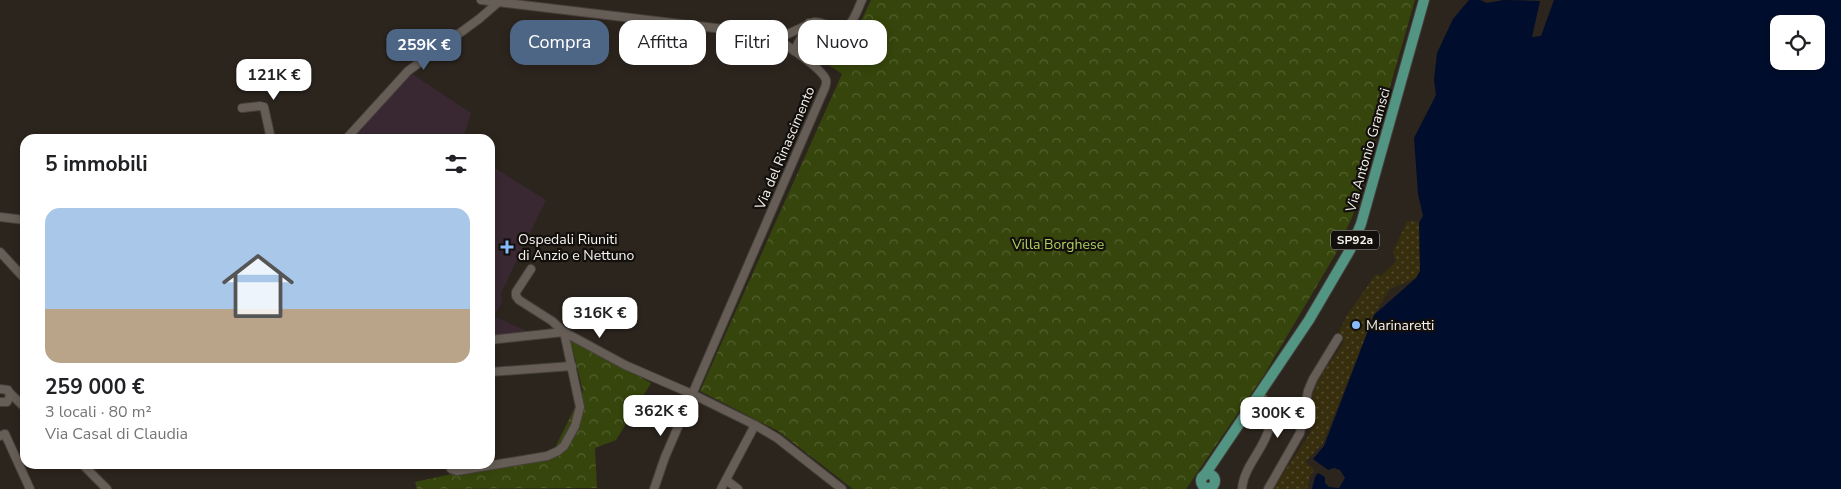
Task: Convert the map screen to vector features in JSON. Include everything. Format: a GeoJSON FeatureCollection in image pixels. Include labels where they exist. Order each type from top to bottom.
{"type":"FeatureCollection","features":[{"type":"Feature","properties":{"kind":"main road","name":"Via Antonio Gramsci"},"geometry":{"type":"LineString","coordinates":[[1207,485],[1222,450],[1309,320],[1350,250],[1362,224],[1424,0]]}},
{"type":"Feature","properties":{"kind":"street","name":"Via del Rinascimento"},"geometry":{"type":"LineString","coordinates":[[481,0],[716,28]]}},
{"type":"Feature","properties":{"kind":"street"},"geometry":{"type":"LineString","coordinates":[[852,20],[862,0]]}},
{"type":"Feature","properties":{"kind":"street"},"geometry":{"type":"LineString","coordinates":[[351,134],[408,71],[479,19],[500,1]]}},
{"type":"Feature","properties":{"kind":"street"},"geometry":{"type":"LineString","coordinates":[[794,51],[798,44]]}},
{"type":"Feature","properties":{"kind":"street","name":"Via del Rinascimento"},"geometry":{"type":"LineString","coordinates":[[654,489],[692,394],[826,86],[822,73],[788,47]]}},
{"type":"Feature","properties":{"kind":"street"},"geometry":{"type":"LineString","coordinates":[[242,108],[260,106],[264,108],[270,134]]}},
{"type":"Feature","properties":{"kind":"street"},"geometry":{"type":"LineString","coordinates":[[0,217],[20,219]]}},
{"type":"Feature","properties":{"kind":"street"},"geometry":{"type":"LineString","coordinates":[[1,256],[20,274]]}},
{"type":"Feature","properties":{"kind":"street"},"geometry":{"type":"LineString","coordinates":[[531,269],[517,290],[516,296],[555,323],[564,332],[629,367],[692,394],[755,425],[777,438],[842,489]]}},
{"type":"Feature","properties":{"kind":"street"},"geometry":{"type":"LineString","coordinates":[[495,339],[564,332]]}},
{"type":"Feature","properties":{"kind":"street"},"geometry":{"type":"LineString","coordinates":[[495,463],[547,456],[560,450],[567,441],[578,417],[580,407],[578,390],[564,332]]}},
{"type":"Feature","properties":{"kind":"street"},"geometry":{"type":"LineString","coordinates":[[1268,489],[1300,433],[1312,379],[1338,338]]}},
{"type":"Feature","properties":{"kind":"street"},"geometry":{"type":"LineString","coordinates":[[495,372],[572,366]]}},
{"type":"Feature","properties":{"kind":"street"},"geometry":{"type":"LineString","coordinates":[[2,402],[10,398],[4,388]]}},
{"type":"Feature","properties":{"kind":"street"},"geometry":{"type":"LineString","coordinates":[[4,388],[20,403]]}},
{"type":"Feature","properties":{"kind":"street"},"geometry":{"type":"LineString","coordinates":[[1242,489],[1244,478],[1268,432],[1268,410],[1265,400],[1260,394]]}},
{"type":"Feature","properties":{"kind":"street"},"geometry":{"type":"LineString","coordinates":[[2,402],[20,406]]}},
{"type":"Feature","properties":{"kind":"street"},"geometry":{"type":"LineString","coordinates":[[721,489],[755,425]]}},
{"type":"Feature","properties":{"kind":"street"},"geometry":{"type":"LineString","coordinates":[[2,435],[30,489]]}},
{"type":"Feature","properties":{"kind":"street"},"geometry":{"type":"LineString","coordinates":[[87,469],[107,489]]}},
{"type":"Feature","properties":{"kind":"street"},"geometry":{"type":"LineString","coordinates":[[726,480],[738,489]]}},
{"type":"Feature","properties":{"kind":"shaded area"},"geometry":{"type":"Polygon","coordinates":[[[412,74],[471,113],[465,134],[356,134],[398,86],[412,74]]]}},
{"type":"Feature","properties":{"kind":"shaded area","name":"Ospedali Riuniti di Anzio e Nettuno"},"geometry":{"type":"Polygon","coordinates":[[[495,168],[546,200],[501,293],[502,303],[495,314],[495,168]]]}},
{"type":"Feature","properties":{"kind":"shaded area","name":"Ospedali Riuniti di Anzio e Nettuno"},"geometry":{"type":"Polygon","coordinates":[[[495,316],[531,333],[495,336],[495,316]]]}},
{"type":"Feature","properties":{"kind":"green space","name":"Villa Borghese"},"geometry":{"type":"Polygon","coordinates":[[[871,0],[1415,0],[1353,215],[1335,255],[1264,375],[1186,489],[853,489],[778,431],[700,391],[842,74],[829,65],[887,65],[887,20],[861,20],[871,0]]]}},
{"type":"Feature","properties":{"kind":"green space"},"geometry":{"type":"Polygon","coordinates":[[[570,338],[651,383],[616,440],[595,448],[597,488],[417,489],[415,482],[475,469],[495,469],[495,465],[553,452],[583,391],[570,338]]]}},
{"type":"Feature","properties":{"kind":"sand","name":"Marinaretti"},"geometry":{"type":"Polygon","coordinates":[[[1407,221],[1420,222],[1420,271],[1416,278],[1390,289],[1375,313],[1323,443],[1305,462],[1315,470],[1311,474],[1307,489],[1273,489],[1310,433],[1312,397],[1319,378],[1344,342],[1338,334],[1347,315],[1376,274],[1381,276],[1396,261],[1393,252],[1407,221]]]}},
{"type":"Feature","properties":{"kind":"water"},"geometry":{"type":"Polygon","coordinates":[[[1469,0],[1480,0],[1487,3],[1503,0],[1540,1],[1532,37],[1541,36],[1554,0],[1841,0],[1841,489],[1312,489],[1318,473],[1325,477],[1325,483],[1329,487],[1339,488],[1345,478],[1340,470],[1334,468],[1328,470],[1313,459],[1324,446],[1374,315],[1416,278],[1420,271],[1419,223],[1423,216],[1418,194],[1414,138],[1436,95],[1434,80],[1437,53],[1453,19],[1469,0]]]}},
{"type":"Feature","properties":{"kind":"place","name":"Ospedali Riuniti di Anzio e Nettuno"},"geometry":{"type":"Point","coordinates":[507,247]}},
{"type":"Feature","properties":{"kind":"place","name":"Marinaretti"},"geometry":{"type":"Point","coordinates":[1356,325]}}]}
